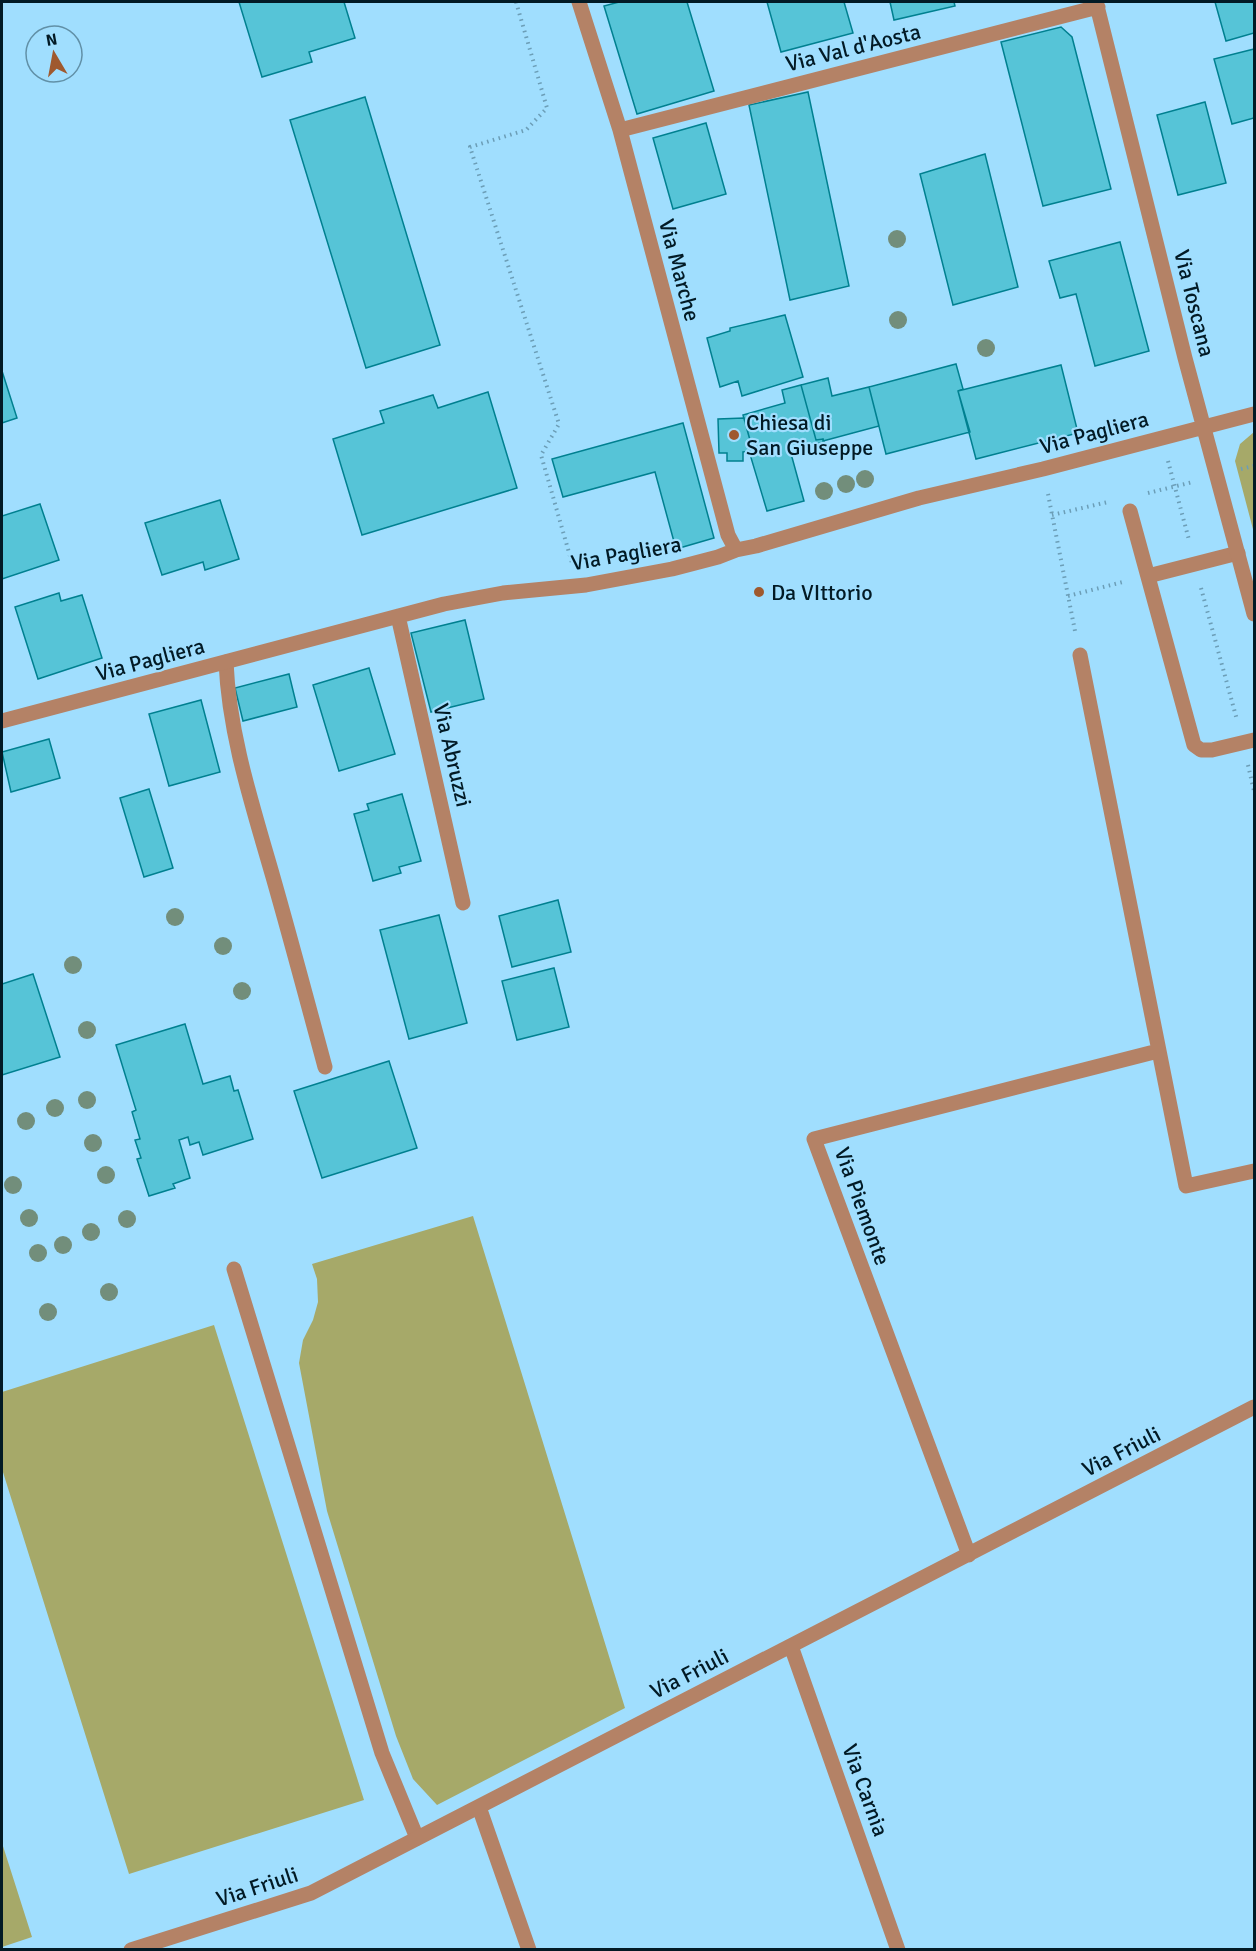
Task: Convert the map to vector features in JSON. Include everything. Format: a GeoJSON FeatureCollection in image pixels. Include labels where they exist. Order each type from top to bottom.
{"type":"FeatureCollection","features":[{"type":"Feature","properties":{"kind":"street","name":"Via Marche"},"geometry":{"type":"LineString","coordinates":[[579,2],[620,130],[728,535],[736,550]]}},
{"type":"Feature","properties":{"kind":"street","name":"Via Val d'Aosta"},"geometry":{"type":"LineString","coordinates":[[620,130],[1097,4]]}},
{"type":"Feature","properties":{"kind":"street","name":"Via Toscana"},"geometry":{"type":"LineString","coordinates":[[1097,4],[1185,358],[1254,614]]}},
{"type":"Feature","properties":{"kind":"street","name":"Via Pagliera"},"geometry":{"type":"LineString","coordinates":[[2,722],[444,604],[503,593],[586,585],[710,560],[736,550],[919,498],[1043,469],[1254,414]]}},
{"type":"Feature","properties":{"kind":"street"},"geometry":{"type":"LineString","coordinates":[[1130,511],[1194,745],[1201,750],[1212,750],[1249,741]]}},
{"type":"Feature","properties":{"kind":"street"},"geometry":{"type":"LineString","coordinates":[[1148,576],[1238,553]]}},
{"type":"Feature","properties":{"kind":"street","name":"Via Abruzzi"},"geometry":{"type":"LineString","coordinates":[[398,616],[463,903]]}},
{"type":"Feature","properties":{"kind":"street"},"geometry":{"type":"LineString","coordinates":[[1080,655],[1186,1186],[1254,1171]]}},
{"type":"Feature","properties":{"kind":"street"},"geometry":{"type":"LineString","coordinates":[[226,662],[232,716],[247,788],[325,1067]]}},
{"type":"Feature","properties":{"kind":"street","name":"Via Piemonte"},"geometry":{"type":"LineString","coordinates":[[969,1555],[814,1139],[1158,1051]]}},
{"type":"Feature","properties":{"kind":"street"},"geometry":{"type":"LineString","coordinates":[[234,1269],[382,1753],[417,1838]]}},
{"type":"Feature","properties":{"kind":"street","name":"Via Friuli"},"geometry":{"type":"LineString","coordinates":[[131,1950],[164,1945],[311,1893],[1254,1407]]}},
{"type":"Feature","properties":{"kind":"street","name":"Via Carnia"},"geometry":{"type":"LineString","coordinates":[[791,1646],[898,1950]]}},
{"type":"Feature","properties":{"kind":"street"},"geometry":{"type":"LineString","coordinates":[[479,1807],[530,1950]]}},
{"type":"Feature","properties":{"kind":"path"},"geometry":{"type":"LineString","coordinates":[[516,2],[547,108],[526,130],[470,147],[559,424],[541,455],[574,569]]}},
{"type":"Feature","properties":{"kind":"path"},"geometry":{"type":"LineString","coordinates":[[1162,438],[1195,564],[1249,741],[1254,791]]}},
{"type":"Feature","properties":{"kind":"path"},"geometry":{"type":"LineString","coordinates":[[1043,469],[1080,655]]}},
{"type":"Feature","properties":{"kind":"path"},"geometry":{"type":"LineString","coordinates":[[1068,596],[1148,576]]}},
{"type":"Feature","properties":{"kind":"green space"},"geometry":{"type":"Polygon","coordinates":[[[1254,432],[1254,533],[1235,461],[1240,444],[1254,432]]]}},
{"type":"Feature","properties":{"kind":"green space"},"geometry":{"type":"Polygon","coordinates":[[[473,1216],[625,1708],[437,1805],[413,1779],[396,1736],[327,1511],[299,1363],[303,1340],[313,1320],[318,1302],[317,1279],[312,1264],[473,1216]]]}},
{"type":"Feature","properties":{"kind":"green space"},"geometry":{"type":"Polygon","coordinates":[[[214,1325],[364,1800],[129,1874],[2,1469],[2,1392],[214,1325]]]}},
{"type":"Feature","properties":{"kind":"green space"},"geometry":{"type":"Polygon","coordinates":[[[2,1843],[32,1937],[2,1947],[2,1843]]]}},
{"type":"Feature","properties":{"kind":"building"},"geometry":{"type":"Polygon","coordinates":[[[239,2],[344,2],[355,38],[309,52],[312,62],[262,77],[239,2]]]}},
{"type":"Feature","properties":{"kind":"building"},"geometry":{"type":"Polygon","coordinates":[[[619,2],[687,2],[714,91],[637,114],[604,6],[619,2]]]}},
{"type":"Feature","properties":{"kind":"building"},"geometry":{"type":"Polygon","coordinates":[[[767,2],[844,2],[853,33],[781,52],[767,2]]]}},
{"type":"Feature","properties":{"kind":"building"},"geometry":{"type":"Polygon","coordinates":[[[890,2],[954,2],[955,6],[894,20],[890,2]]]}},
{"type":"Feature","properties":{"kind":"building"},"geometry":{"type":"Polygon","coordinates":[[[1215,2],[1254,2],[1254,33],[1226,41],[1215,2]]]}},
{"type":"Feature","properties":{"kind":"building"},"geometry":{"type":"Polygon","coordinates":[[[1061,27],[1072,37],[1111,189],[1043,206],[1001,42],[1061,27]]]}},
{"type":"Feature","properties":{"kind":"building"},"geometry":{"type":"Polygon","coordinates":[[[1254,49],[1254,118],[1232,124],[1214,59],[1254,49]]]}},
{"type":"Feature","properties":{"kind":"building"},"geometry":{"type":"Polygon","coordinates":[[[808,92],[849,286],[790,300],[749,105],[808,92]]]}},
{"type":"Feature","properties":{"kind":"building"},"geometry":{"type":"Polygon","coordinates":[[[365,97],[440,345],[366,368],[290,120],[365,97]]]}},
{"type":"Feature","properties":{"kind":"building"},"geometry":{"type":"Polygon","coordinates":[[[1205,102],[1226,183],[1178,195],[1157,115],[1205,102]]]}},
{"type":"Feature","properties":{"kind":"building"},"geometry":{"type":"Polygon","coordinates":[[[706,123],[726,194],[673,209],[653,138],[706,123]]]}},
{"type":"Feature","properties":{"kind":"building"},"geometry":{"type":"Polygon","coordinates":[[[985,154],[1018,287],[953,305],[920,174],[985,154]]]}},
{"type":"Feature","properties":{"kind":"building"},"geometry":{"type":"Polygon","coordinates":[[[1120,242],[1149,351],[1095,366],[1076,294],[1060,298],[1049,261],[1120,242]]]}},
{"type":"Feature","properties":{"kind":"building"},"geometry":{"type":"Polygon","coordinates":[[[785,315],[803,377],[742,396],[738,381],[720,387],[707,338],[730,331],[730,328],[785,315]]]}},
{"type":"Feature","properties":{"kind":"building"},"geometry":{"type":"Polygon","coordinates":[[[956,364],[963,389],[958,391],[970,432],[886,454],[869,387],[956,364]]]}},
{"type":"Feature","properties":{"kind":"building"},"geometry":{"type":"Polygon","coordinates":[[[1061,365],[1078,433],[976,459],[958,391],[1061,365]]]}},
{"type":"Feature","properties":{"kind":"building"},"geometry":{"type":"Polygon","coordinates":[[[2,371],[17,418],[2,423],[2,371]]]}},
{"type":"Feature","properties":{"kind":"building"},"geometry":{"type":"Polygon","coordinates":[[[828,378],[832,396],[869,387],[879,426],[823,441],[823,439],[816,440],[801,385],[828,378]]]}},
{"type":"Feature","properties":{"kind":"building"},"geometry":{"type":"Polygon","coordinates":[[[801,385],[816,440],[823,439],[824,442],[790,450],[804,501],[767,511],[749,451],[753,451],[743,415],[785,403],[782,390],[801,385]]]}},
{"type":"Feature","properties":{"kind":"building"},"geometry":{"type":"Polygon","coordinates":[[[488,392],[517,488],[362,535],[333,439],[384,423],[380,411],[433,395],[438,408],[488,392]]]}},
{"type":"Feature","properties":{"kind":"building","name":"Chiesa di San Giuseppe"},"geometry":{"type":"Polygon","coordinates":[[[744,418],[753,451],[743,452],[743,461],[727,461],[727,453],[719,453],[718,419],[744,418]]]}},
{"type":"Feature","properties":{"kind":"building"},"geometry":{"type":"Polygon","coordinates":[[[683,423],[714,538],[676,549],[655,472],[563,497],[552,459],[683,423]]]}},
{"type":"Feature","properties":{"kind":"building"},"geometry":{"type":"Polygon","coordinates":[[[220,500],[239,559],[205,570],[203,562],[162,575],[145,523],[220,500]]]}},
{"type":"Feature","properties":{"kind":"building"},"geometry":{"type":"Polygon","coordinates":[[[40,504],[59,560],[2,579],[2,516],[40,504]]]}},
{"type":"Feature","properties":{"kind":"building"},"geometry":{"type":"Polygon","coordinates":[[[59,593],[61,601],[82,595],[102,658],[38,679],[15,607],[59,593]]]}},
{"type":"Feature","properties":{"kind":"building"},"geometry":{"type":"Polygon","coordinates":[[[465,620],[484,699],[431,712],[411,633],[465,620]]]}},
{"type":"Feature","properties":{"kind":"building"},"geometry":{"type":"Polygon","coordinates":[[[369,668],[395,754],[339,771],[313,685],[369,668]]]}},
{"type":"Feature","properties":{"kind":"building"},"geometry":{"type":"Polygon","coordinates":[[[289,674],[297,707],[243,721],[235,688],[289,674]]]}},
{"type":"Feature","properties":{"kind":"building"},"geometry":{"type":"Polygon","coordinates":[[[201,700],[220,772],[169,786],[149,714],[201,700]]]}},
{"type":"Feature","properties":{"kind":"building"},"geometry":{"type":"Polygon","coordinates":[[[49,739],[60,778],[11,792],[2,752],[49,739]]]}},
{"type":"Feature","properties":{"kind":"building"},"geometry":{"type":"Polygon","coordinates":[[[149,789],[173,868],[144,877],[120,798],[149,789]]]}},
{"type":"Feature","properties":{"kind":"building"},"geometry":{"type":"Polygon","coordinates":[[[402,794],[421,861],[399,867],[401,873],[373,881],[354,814],[369,810],[367,804],[402,794]]]}},
{"type":"Feature","properties":{"kind":"building"},"geometry":{"type":"Polygon","coordinates":[[[558,900],[571,952],[512,967],[499,916],[558,900]]]}},
{"type":"Feature","properties":{"kind":"building"},"geometry":{"type":"Polygon","coordinates":[[[439,915],[467,1023],[409,1039],[380,930],[439,915]]]}},
{"type":"Feature","properties":{"kind":"building"},"geometry":{"type":"Polygon","coordinates":[[[554,968],[569,1027],[517,1040],[502,981],[554,968]]]}},
{"type":"Feature","properties":{"kind":"building"},"geometry":{"type":"Polygon","coordinates":[[[33,974],[60,1057],[2,1075],[2,984],[33,974]]]}},
{"type":"Feature","properties":{"kind":"building"},"geometry":{"type":"Polygon","coordinates":[[[185,1024],[203,1084],[230,1076],[234,1091],[238,1090],[253,1139],[203,1155],[199,1142],[190,1145],[188,1137],[179,1140],[190,1178],[173,1184],[175,1188],[149,1196],[137,1159],[141,1158],[135,1140],[140,1139],[132,1112],[136,1110],[116,1045],[185,1024]]]}},
{"type":"Feature","properties":{"kind":"building"},"geometry":{"type":"Polygon","coordinates":[[[389,1061],[417,1148],[322,1178],[294,1091],[389,1061]]]}},
{"type":"Feature","properties":{"kind":"place","name":"Chiesa di San Giuseppe"},"geometry":{"type":"Point","coordinates":[734,435]}},
{"type":"Feature","properties":{"kind":"place","name":"Da VIttorio"},"geometry":{"type":"Point","coordinates":[759,592]}}]}
